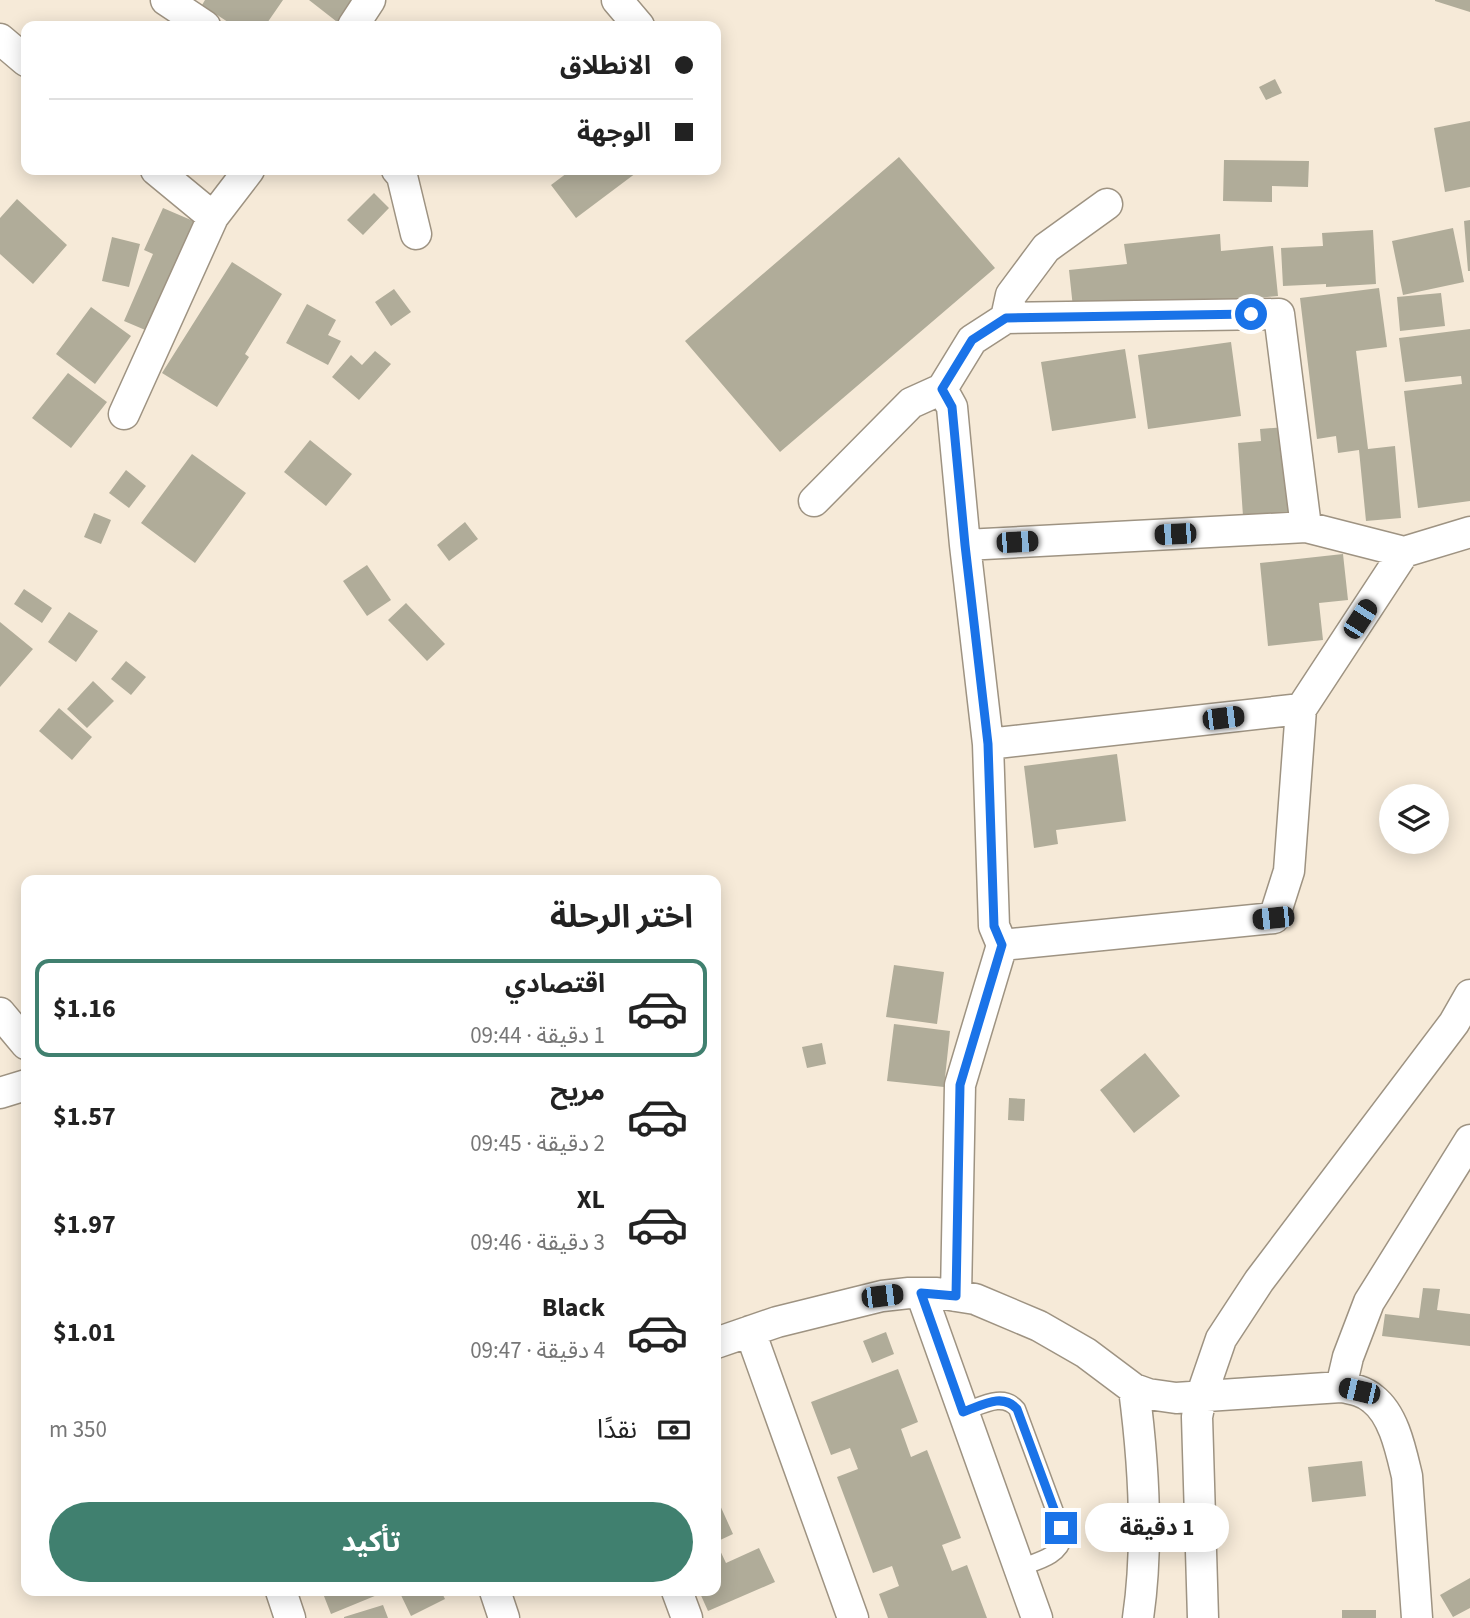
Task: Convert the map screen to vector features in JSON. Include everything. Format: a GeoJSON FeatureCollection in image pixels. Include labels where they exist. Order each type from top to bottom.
{"type":"FeatureCollection","features":[{"type":"Feature","properties":{"kind":"street"},"geometry":{"type":"LineString","coordinates":[[166,0],[198,21]]}},
{"type":"Feature","properties":{"kind":"street"},"geometry":{"type":"LineString","coordinates":[[356,21],[370,0]]}},
{"type":"Feature","properties":{"kind":"street"},"geometry":{"type":"LineString","coordinates":[[617,0],[635,21]]}},
{"type":"Feature","properties":{"kind":"street"},"geometry":{"type":"LineString","coordinates":[[0,39],[21,57]]}},
{"type":"Feature","properties":{"kind":"street"},"geometry":{"type":"LineString","coordinates":[[162,175],[213,217]]}},
{"type":"Feature","properties":{"kind":"street"},"geometry":{"type":"LineString","coordinates":[[124,414],[213,217],[245,175]]}},
{"type":"Feature","properties":{"kind":"street"},"geometry":{"type":"LineString","coordinates":[[401,175],[416,234]]}},
{"type":"Feature","properties":{"kind":"street"},"geometry":{"type":"LineString","coordinates":[[1006,318],[1011,295],[1045,248],[1107,204]]}},
{"type":"Feature","properties":{"kind":"street"},"geometry":{"type":"LineString","coordinates":[[814,501],[911,403],[942,389],[972,340],[1006,318],[1279,314],[1306,527]]}},
{"type":"Feature","properties":{"kind":"street"},"geometry":{"type":"LineString","coordinates":[[942,389],[952,407],[988,744],[994,926],[1002,945],[960,1085],[956,1296]]}},
{"type":"Feature","properties":{"kind":"street"},"geometry":{"type":"LineString","coordinates":[[965,545],[1306,527],[1404,552],[1470,532]]}},
{"type":"Feature","properties":{"kind":"street"},"geometry":{"type":"LineString","coordinates":[[1002,945],[1273,918],[1289,871],[1301,709],[1404,552]]}},
{"type":"Feature","properties":{"kind":"street"},"geometry":{"type":"LineString","coordinates":[[988,744],[1301,709]]}},
{"type":"Feature","properties":{"kind":"street"},"geometry":{"type":"LineString","coordinates":[[1203,1618],[1197,1417],[1221,1339],[1259,1281],[1454,1023],[1470,995]]}},
{"type":"Feature","properties":{"kind":"street"},"geometry":{"type":"LineString","coordinates":[[0,1013],[21,1038]]}},
{"type":"Feature","properties":{"kind":"street"},"geometry":{"type":"LineString","coordinates":[[0,1093],[21,1087]]}},
{"type":"Feature","properties":{"kind":"street"},"geometry":{"type":"LineString","coordinates":[[1341,1387],[1348,1357],[1369,1302],[1470,1140]]}},
{"type":"Feature","properties":{"kind":"street"},"geometry":{"type":"LineString","coordinates":[[921,1293],[1037,1618]]}},
{"type":"Feature","properties":{"kind":"street"},"geometry":{"type":"LineString","coordinates":[[721,1341],[777,1322],[882,1296],[921,1293],[975,1299],[1063,1339],[1134,1390],[1163,1397],[1201,1397],[1341,1387],[1359,1391],[1374,1399],[1395,1433],[1402,1454],[1407,1476],[1417,1618]]}},
{"type":"Feature","properties":{"kind":"street"},"geometry":{"type":"LineString","coordinates":[[750,1331],[853,1618]]}},
{"type":"Feature","properties":{"kind":"street"},"geometry":{"type":"LineString","coordinates":[[1134,1390],[1144,1516],[1144,1559],[1138,1618]]}},
{"type":"Feature","properties":{"kind":"street"},"geometry":{"type":"LineString","coordinates":[[283,1596],[290,1618]]}},
{"type":"Feature","properties":{"kind":"street"},"geometry":{"type":"LineString","coordinates":[[497,1596],[504,1618]]}},
{"type":"Feature","properties":{"kind":"street"},"geometry":{"type":"LineString","coordinates":[[679,1596],[687,1618]]}},
{"type":"Feature","properties":{"kind":"lane"},"geometry":{"type":"LineString","coordinates":[[963,1412],[999,1399],[1017,1409],[1064,1536],[1062,1545],[1054,1554],[1019,1568]]}},
{"type":"Feature","properties":{"kind":"building"},"geometry":{"type":"Polygon","coordinates":[[[205,0],[283,0],[268,21],[226,21],[202,5],[205,0]]]}},
{"type":"Feature","properties":{"kind":"building"},"geometry":{"type":"Polygon","coordinates":[[[309,0],[361,0],[344,21],[336,21],[309,0]]]}},
{"type":"Feature","properties":{"kind":"building"},"geometry":{"type":"Polygon","coordinates":[[[1470,0],[1470,12],[1435,1],[1470,0]]]}},
{"type":"Feature","properties":{"kind":"building"},"geometry":{"type":"Polygon","coordinates":[[[1275,79],[1282,93],[1266,100],[1259,87],[1275,79]]]}},
{"type":"Feature","properties":{"kind":"building"},"geometry":{"type":"Polygon","coordinates":[[[1470,121],[1470,187],[1445,192],[1434,128],[1470,121]]]}},
{"type":"Feature","properties":{"kind":"building"},"geometry":{"type":"Polygon","coordinates":[[[899,157],[995,268],[780,452],[685,341],[899,157]]]}},
{"type":"Feature","properties":{"kind":"building"},"geometry":{"type":"Polygon","coordinates":[[[1224,160],[1309,161],[1308,187],[1272,186],[1272,202],[1223,201],[1224,160]]]}},
{"type":"Feature","properties":{"kind":"building"},"geometry":{"type":"Polygon","coordinates":[[[564,175],[633,175],[576,218],[551,185],[564,175]]]}},
{"type":"Feature","properties":{"kind":"building"},"geometry":{"type":"Polygon","coordinates":[[[374,193],[389,208],[363,235],[347,220],[374,193]]]}},
{"type":"Feature","properties":{"kind":"building"},"geometry":{"type":"Polygon","coordinates":[[[17,199],[67,245],[33,284],[0,254],[0,218],[17,199]]]}},
{"type":"Feature","properties":{"kind":"building"},"geometry":{"type":"Polygon","coordinates":[[[163,208],[198,223],[150,332],[124,321],[153,254],[144,250],[163,208]]]}},
{"type":"Feature","properties":{"kind":"building"},"geometry":{"type":"Polygon","coordinates":[[[1470,220],[1470,271],[1468,271],[1464,221],[1470,220]]]}},
{"type":"Feature","properties":{"kind":"building"},"geometry":{"type":"Polygon","coordinates":[[[1453,228],[1464,282],[1403,295],[1392,241],[1453,228]]]}},
{"type":"Feature","properties":{"kind":"building"},"geometry":{"type":"Polygon","coordinates":[[[1373,230],[1376,284],[1283,286],[1281,248],[1323,246],[1322,233],[1373,230]]]}},
{"type":"Feature","properties":{"kind":"building"},"geometry":{"type":"Polygon","coordinates":[[[1220,234],[1221,251],[1273,246],[1278,296],[1074,317],[1069,270],[1127,264],[1124,244],[1220,234]]]}},
{"type":"Feature","properties":{"kind":"building"},"geometry":{"type":"Polygon","coordinates":[[[112,237],[140,244],[129,287],[102,281],[112,237]]]}},
{"type":"Feature","properties":{"kind":"building"},"geometry":{"type":"Polygon","coordinates":[[[232,262],[282,294],[245,354],[249,357],[217,407],[162,373],[232,262]]]}},
{"type":"Feature","properties":{"kind":"building"},"geometry":{"type":"Polygon","coordinates":[[[1379,288],[1387,347],[1356,351],[1368,449],[1395,446],[1401,518],[1366,521],[1359,450],[1338,453],[1336,436],[1317,439],[1300,298],[1379,288]]]}},
{"type":"Feature","properties":{"kind":"building"},"geometry":{"type":"Polygon","coordinates":[[[394,289],[411,312],[391,326],[375,302],[394,289]]]}},
{"type":"Feature","properties":{"kind":"building"},"geometry":{"type":"Polygon","coordinates":[[[1441,293],[1445,326],[1400,331],[1397,297],[1441,293]]]}},
{"type":"Feature","properties":{"kind":"building"},"geometry":{"type":"Polygon","coordinates":[[[307,304],[336,320],[328,335],[341,341],[328,365],[286,343],[307,304]]]}},
{"type":"Feature","properties":{"kind":"building"},"geometry":{"type":"Polygon","coordinates":[[[91,307],[131,336],[95,384],[56,354],[91,307]]]}},
{"type":"Feature","properties":{"kind":"building"},"geometry":{"type":"Polygon","coordinates":[[[1470,329],[1470,501],[1418,508],[1404,391],[1462,384],[1461,376],[1405,382],[1399,338],[1470,329]]]}},
{"type":"Feature","properties":{"kind":"building"},"geometry":{"type":"Polygon","coordinates":[[[1231,342],[1241,416],[1148,429],[1138,355],[1231,342]]]}},
{"type":"Feature","properties":{"kind":"building"},"geometry":{"type":"Polygon","coordinates":[[[1125,349],[1136,418],[1052,431],[1041,362],[1125,349]]]}},
{"type":"Feature","properties":{"kind":"building"},"geometry":{"type":"Polygon","coordinates":[[[375,351],[391,364],[359,400],[332,377],[351,355],[362,365],[375,351]]]}},
{"type":"Feature","properties":{"kind":"building"},"geometry":{"type":"Polygon","coordinates":[[[68,373],[107,402],[71,448],[32,418],[68,373]]]}},
{"type":"Feature","properties":{"kind":"building"},"geometry":{"type":"Polygon","coordinates":[[[1286,427],[1292,512],[1243,516],[1238,443],[1261,441],[1260,429],[1286,427]]]}},
{"type":"Feature","properties":{"kind":"building"},"geometry":{"type":"Polygon","coordinates":[[[310,440],[352,474],[326,506],[284,472],[310,440]]]}},
{"type":"Feature","properties":{"kind":"building"},"geometry":{"type":"Polygon","coordinates":[[[192,454],[246,493],[195,563],[141,523],[192,454]]]}},
{"type":"Feature","properties":{"kind":"building"},"geometry":{"type":"Polygon","coordinates":[[[126,470],[146,486],[129,508],[109,493],[126,470]]]}},
{"type":"Feature","properties":{"kind":"building"},"geometry":{"type":"Polygon","coordinates":[[[94,513],[111,520],[101,544],[84,537],[94,513]]]}},
{"type":"Feature","properties":{"kind":"building"},"geometry":{"type":"Polygon","coordinates":[[[465,522],[478,539],[449,561],[437,545],[465,522]]]}},
{"type":"Feature","properties":{"kind":"building"},"geometry":{"type":"Polygon","coordinates":[[[1343,554],[1348,600],[1319,603],[1323,640],[1268,646],[1260,563],[1343,554]]]}},
{"type":"Feature","properties":{"kind":"building"},"geometry":{"type":"Polygon","coordinates":[[[367,565],[391,600],[367,616],[343,581],[367,565]]]}},
{"type":"Feature","properties":{"kind":"building"},"geometry":{"type":"Polygon","coordinates":[[[24,589],[52,608],[42,623],[14,604],[24,589]]]}},
{"type":"Feature","properties":{"kind":"building"},"geometry":{"type":"Polygon","coordinates":[[[406,603],[445,644],[427,661],[388,620],[406,603]]]}},
{"type":"Feature","properties":{"kind":"building"},"geometry":{"type":"Polygon","coordinates":[[[69,612],[98,631],[76,662],[48,642],[69,612]]]}},
{"type":"Feature","properties":{"kind":"building"},"geometry":{"type":"Polygon","coordinates":[[[0,622],[33,649],[0,687],[0,622]]]}},
{"type":"Feature","properties":{"kind":"building"},"geometry":{"type":"Polygon","coordinates":[[[126,661],[146,677],[131,695],[111,679],[126,661]]]}},
{"type":"Feature","properties":{"kind":"building"},"geometry":{"type":"Polygon","coordinates":[[[93,681],[114,701],[87,728],[67,709],[93,681]]]}},
{"type":"Feature","properties":{"kind":"building"},"geometry":{"type":"Polygon","coordinates":[[[59,708],[92,737],[72,760],[39,731],[59,708]]]}},
{"type":"Feature","properties":{"kind":"building"},"geometry":{"type":"Polygon","coordinates":[[[1117,754],[1126,821],[1056,830],[1058,844],[1034,848],[1024,766],[1117,754]]]}},
{"type":"Feature","properties":{"kind":"building"},"geometry":{"type":"Polygon","coordinates":[[[894,965],[944,972],[937,1024],[886,1017],[894,965]]]}},
{"type":"Feature","properties":{"kind":"building"},"geometry":{"type":"Polygon","coordinates":[[[894,1024],[950,1031],[944,1087],[887,1081],[894,1024]]]}},
{"type":"Feature","properties":{"kind":"building"},"geometry":{"type":"Polygon","coordinates":[[[822,1043],[826,1064],[807,1068],[802,1047],[822,1043]]]}},
{"type":"Feature","properties":{"kind":"building"},"geometry":{"type":"Polygon","coordinates":[[[1145,1053],[1180,1096],[1134,1133],[1100,1090],[1145,1053]]]}},
{"type":"Feature","properties":{"kind":"building"},"geometry":{"type":"Polygon","coordinates":[[[1009,1098],[1025,1099],[1024,1121],[1008,1120],[1009,1098]]]}},
{"type":"Feature","properties":{"kind":"building"},"geometry":{"type":"Polygon","coordinates":[[[1423,1288],[1440,1289],[1437,1310],[1470,1314],[1470,1346],[1382,1336],[1385,1314],[1419,1318],[1423,1288]]]}},
{"type":"Feature","properties":{"kind":"building"},"geometry":{"type":"Polygon","coordinates":[[[886,1332],[894,1354],[872,1363],[863,1341],[886,1332]]]}},
{"type":"Feature","properties":{"kind":"building"},"geometry":{"type":"Polygon","coordinates":[[[898,1369],[918,1422],[901,1429],[911,1457],[927,1450],[961,1538],[942,1545],[952,1571],[967,1565],[987,1618],[888,1618],[879,1594],[899,1586],[892,1566],[873,1573],[837,1477],[858,1469],[850,1448],[831,1455],[811,1402],[898,1369]]]}},
{"type":"Feature","properties":{"kind":"building"},"geometry":{"type":"Polygon","coordinates":[[[1362,1461],[1366,1496],[1312,1502],[1308,1467],[1362,1461]]]}},
{"type":"Feature","properties":{"kind":"building"},"geometry":{"type":"Polygon","coordinates":[[[721,1507],[733,1534],[721,1540],[721,1507]]]}},
{"type":"Feature","properties":{"kind":"building"},"geometry":{"type":"Polygon","coordinates":[[[759,1548],[775,1582],[708,1611],[701,1596],[721,1596],[721,1552],[726,1563],[759,1548]]]}},
{"type":"Feature","properties":{"kind":"building"},"geometry":{"type":"Polygon","coordinates":[[[1470,1578],[1470,1608],[1453,1617],[1440,1595],[1470,1578]]]}},
{"type":"Feature","properties":{"kind":"building"},"geometry":{"type":"Polygon","coordinates":[[[324,1596],[375,1596],[331,1614],[324,1596]]]}},
{"type":"Feature","properties":{"kind":"building"},"geometry":{"type":"Polygon","coordinates":[[[401,1596],[444,1596],[445,1599],[411,1616],[401,1596]]]}},
{"type":"Feature","properties":{"kind":"building"},"geometry":{"type":"Polygon","coordinates":[[[383,1605],[388,1618],[344,1618],[344,1617],[383,1605]]]}},
{"type":"Feature","properties":{"kind":"building"},"geometry":{"type":"Polygon","coordinates":[[[1342,1610],[1376,1610],[1376,1618],[1342,1618],[1342,1610]]]}},
{"type":"Feature","properties":{"kind":"route"},"geometry":{"type":"LineString","coordinates":[[1061,1528],[1013,1404],[999,1399],[963,1412],[921,1293],[956,1296],[960,1085],[1002,945],[994,926],[988,744],[952,407],[942,389],[972,340],[1006,318],[1251,314]]}}]}
